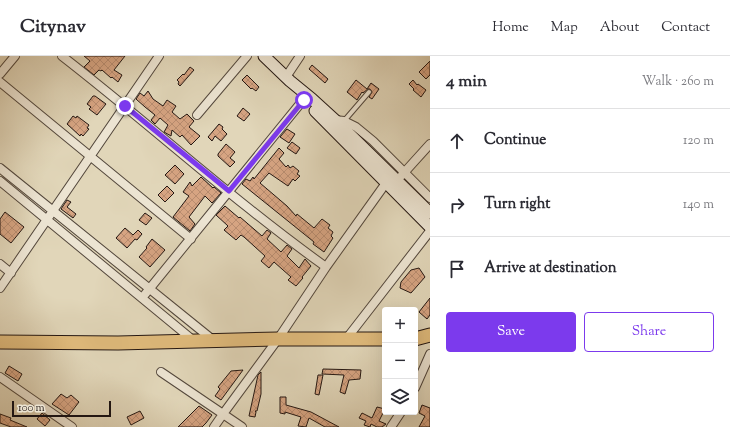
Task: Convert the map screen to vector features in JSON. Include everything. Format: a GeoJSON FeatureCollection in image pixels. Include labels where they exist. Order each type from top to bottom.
{"type":"FeatureCollection","features":[{"type":"Feature","properties":{"kind":"highway"},"geometry":{"type":"LineString","coordinates":[[418,338],[430,335]]}},
{"type":"Feature","properties":{"kind":"highway"},"geometry":{"type":"LineString","coordinates":[[0,342],[118,343],[194,340],[382,339]]}},
{"type":"Feature","properties":{"kind":"highway"},"geometry":{"type":"LineString","coordinates":[[418,339],[430,340]]}},
{"type":"Feature","properties":{"kind":"main road"},"geometry":{"type":"LineString","coordinates":[[264,56],[288,79],[340,120],[401,176],[430,213]]}},
{"type":"Feature","properties":{"kind":"main road"},"geometry":{"type":"LineString","coordinates":[[288,79],[304,100],[430,227]]}},
{"type":"Feature","properties":{"kind":"street"},"geometry":{"type":"LineString","coordinates":[[0,74],[15,56]]}},
{"type":"Feature","properties":{"kind":"street"},"geometry":{"type":"LineString","coordinates":[[62,56],[290,241],[326,267]]}},
{"type":"Feature","properties":{"kind":"street"},"geometry":{"type":"LineString","coordinates":[[0,288],[159,56]]}},
{"type":"Feature","properties":{"kind":"street"},"geometry":{"type":"LineString","coordinates":[[198,115],[247,56]]}},
{"type":"Feature","properties":{"kind":"street"},"geometry":{"type":"LineString","coordinates":[[288,79],[300,56]]}},
{"type":"Feature","properties":{"kind":"street"},"geometry":{"type":"LineString","coordinates":[[0,82],[191,239]]}},
{"type":"Feature","properties":{"kind":"street"},"geometry":{"type":"LineString","coordinates":[[142,298],[304,100]]}},
{"type":"Feature","properties":{"kind":"street"},"geometry":{"type":"LineString","coordinates":[[430,144],[401,176],[430,198]]}},
{"type":"Feature","properties":{"kind":"street"},"geometry":{"type":"LineString","coordinates":[[0,168],[149,290],[213,340]]}},
{"type":"Feature","properties":{"kind":"street"},"geometry":{"type":"LineString","coordinates":[[0,181],[194,340]]}},
{"type":"Feature","properties":{"kind":"street"},"geometry":{"type":"LineString","coordinates":[[214,427],[278,339],[326,267],[386,183]]}},
{"type":"Feature","properties":{"kind":"street"},"geometry":{"type":"LineString","coordinates":[[347,338],[430,232]]}},
{"type":"Feature","properties":{"kind":"street"},"geometry":{"type":"LineString","coordinates":[[0,264],[11,273]]}},
{"type":"Feature","properties":{"kind":"street"},"geometry":{"type":"LineString","coordinates":[[418,381],[430,354]]}},
{"type":"Feature","properties":{"kind":"street"},"geometry":{"type":"LineString","coordinates":[[161,372],[242,427]]}},
{"type":"Feature","properties":{"kind":"street"},"geometry":{"type":"LineString","coordinates":[[0,378],[72,427]]}},
{"type":"Feature","properties":{"kind":"street"},"geometry":{"type":"LineString","coordinates":[[392,427],[399,415]]}},
{"type":"Feature","properties":{"kind":"lane"},"geometry":{"type":"LineString","coordinates":[[340,120],[369,92]]}},
{"type":"Feature","properties":{"kind":"building"},"geometry":{"type":"Polygon","coordinates":[[[84,56],[125,56],[114,70],[122,75],[118,82],[102,70],[99,70],[94,75],[84,67],[90,61],[84,56]]]}},
{"type":"Feature","properties":{"kind":"building"},"geometry":{"type":"Polygon","coordinates":[[[430,61],[430,75],[426,79],[419,72],[430,61]]]}},
{"type":"Feature","properties":{"kind":"building"},"geometry":{"type":"Polygon","coordinates":[[[312,65],[328,79],[325,83],[309,69],[312,65]]]}},
{"type":"Feature","properties":{"kind":"building"},"geometry":{"type":"Polygon","coordinates":[[[190,67],[194,70],[180,86],[177,80],[183,74],[184,75],[190,67]]]}},
{"type":"Feature","properties":{"kind":"building"},"geometry":{"type":"Polygon","coordinates":[[[247,75],[259,87],[256,91],[252,88],[251,89],[242,80],[247,75]]]}},
{"type":"Feature","properties":{"kind":"building"},"geometry":{"type":"Polygon","coordinates":[[[356,80],[367,89],[371,83],[379,89],[372,99],[369,97],[372,92],[370,89],[363,93],[362,92],[357,100],[347,92],[356,80]]]}},
{"type":"Feature","properties":{"kind":"building"},"geometry":{"type":"Polygon","coordinates":[[[413,80],[417,85],[418,84],[426,90],[421,97],[409,84],[413,80]]]}},
{"type":"Feature","properties":{"kind":"building"},"geometry":{"type":"Polygon","coordinates":[[[148,91],[153,99],[163,106],[167,100],[176,106],[172,112],[180,119],[187,114],[194,121],[189,127],[200,136],[191,145],[182,135],[180,137],[172,130],[171,136],[164,132],[168,125],[160,118],[155,124],[151,120],[155,115],[136,99],[140,93],[144,96],[148,91]]]}},
{"type":"Feature","properties":{"kind":"building"},"geometry":{"type":"Polygon","coordinates":[[[93,96],[106,104],[97,115],[89,109],[91,107],[87,104],[93,96]]]}},
{"type":"Feature","properties":{"kind":"building"},"geometry":{"type":"Polygon","coordinates":[[[243,108],[250,114],[244,121],[237,116],[243,108]]]}},
{"type":"Feature","properties":{"kind":"building"},"geometry":{"type":"Polygon","coordinates":[[[73,116],[76,118],[77,116],[89,125],[87,128],[89,129],[83,136],[81,134],[80,136],[67,124],[73,116]]]}},
{"type":"Feature","properties":{"kind":"building"},"geometry":{"type":"Polygon","coordinates":[[[219,124],[223,127],[222,129],[227,134],[221,141],[215,136],[212,141],[208,137],[219,124]]]}},
{"type":"Feature","properties":{"kind":"building"},"geometry":{"type":"Polygon","coordinates":[[[287,129],[295,134],[289,143],[280,137],[287,129]]]}},
{"type":"Feature","properties":{"kind":"building"},"geometry":{"type":"Polygon","coordinates":[[[292,142],[300,148],[296,154],[287,148],[292,142]]]}},
{"type":"Feature","properties":{"kind":"building"},"geometry":{"type":"Polygon","coordinates":[[[226,144],[235,152],[230,158],[235,162],[230,167],[218,156],[226,144]]]}},
{"type":"Feature","properties":{"kind":"building"},"geometry":{"type":"Polygon","coordinates":[[[279,148],[284,153],[279,159],[286,167],[288,165],[290,168],[293,166],[299,171],[297,174],[300,176],[295,181],[293,179],[288,186],[269,173],[260,183],[287,206],[296,216],[297,214],[314,228],[322,219],[330,225],[328,228],[333,232],[331,236],[333,238],[324,252],[313,244],[314,242],[242,184],[246,179],[250,181],[253,177],[254,179],[279,148]]]}},
{"type":"Feature","properties":{"kind":"building"},"geometry":{"type":"Polygon","coordinates":[[[175,165],[184,174],[175,184],[165,175],[175,165]]]}},
{"type":"Feature","properties":{"kind":"building"},"geometry":{"type":"Polygon","coordinates":[[[201,177],[221,193],[212,203],[205,196],[189,217],[195,224],[190,231],[173,217],[189,196],[183,192],[190,182],[192,186],[201,177]]]}},
{"type":"Feature","properties":{"kind":"building"},"geometry":{"type":"Polygon","coordinates":[[[167,186],[174,193],[165,202],[158,195],[167,186]]]}},
{"type":"Feature","properties":{"kind":"building"},"geometry":{"type":"Polygon","coordinates":[[[67,200],[71,202],[67,207],[76,214],[73,218],[61,209],[67,200]]]}},
{"type":"Feature","properties":{"kind":"building"},"geometry":{"type":"Polygon","coordinates":[[[225,206],[262,236],[267,230],[271,233],[267,239],[281,252],[287,245],[292,249],[287,256],[299,268],[305,259],[311,266],[296,286],[288,280],[291,277],[274,262],[269,268],[261,261],[265,256],[244,237],[241,235],[236,240],[224,230],[228,226],[216,215],[225,206]]]}},
{"type":"Feature","properties":{"kind":"building"},"geometry":{"type":"Polygon","coordinates":[[[5,212],[24,227],[11,243],[0,234],[0,219],[5,212]]]}},
{"type":"Feature","properties":{"kind":"building"},"geometry":{"type":"Polygon","coordinates":[[[145,213],[152,218],[146,225],[139,220],[145,213]]]}},
{"type":"Feature","properties":{"kind":"building"},"geometry":{"type":"Polygon","coordinates":[[[125,228],[133,235],[138,230],[142,234],[127,248],[116,238],[125,228]]]}},
{"type":"Feature","properties":{"kind":"building"},"geometry":{"type":"Polygon","coordinates":[[[152,239],[165,250],[150,267],[139,257],[147,248],[146,247],[152,239]]]}},
{"type":"Feature","properties":{"kind":"building"},"geometry":{"type":"Polygon","coordinates":[[[419,268],[425,277],[411,293],[400,288],[401,282],[411,270],[419,268]]]}},
{"type":"Feature","properties":{"kind":"building"},"geometry":{"type":"Polygon","coordinates":[[[430,298],[430,315],[427,319],[419,312],[430,298]]]}},
{"type":"Feature","properties":{"kind":"building"},"geometry":{"type":"Polygon","coordinates":[[[9,366],[22,374],[18,381],[5,373],[9,366]]]}},
{"type":"Feature","properties":{"kind":"building"},"geometry":{"type":"Polygon","coordinates":[[[323,369],[361,370],[360,379],[349,380],[345,394],[340,392],[344,375],[322,374],[323,369]]]}},
{"type":"Feature","properties":{"kind":"building"},"geometry":{"type":"Polygon","coordinates":[[[243,370],[221,400],[215,396],[220,389],[218,387],[231,371],[243,370]]]}},
{"type":"Feature","properties":{"kind":"building"},"geometry":{"type":"Polygon","coordinates":[[[261,372],[261,394],[257,411],[255,411],[255,417],[249,416],[258,375],[261,372]]]}},
{"type":"Feature","properties":{"kind":"building"},"geometry":{"type":"Polygon","coordinates":[[[318,375],[323,375],[319,395],[315,394],[318,375]]]}},
{"type":"Feature","properties":{"kind":"building"},"geometry":{"type":"Polygon","coordinates":[[[61,394],[67,398],[71,395],[79,402],[69,415],[52,404],[61,394]]]}},
{"type":"Feature","properties":{"kind":"building"},"geometry":{"type":"Polygon","coordinates":[[[280,397],[286,397],[286,405],[311,412],[339,427],[325,427],[309,418],[306,427],[298,426],[301,417],[285,412],[285,414],[280,413],[280,397]]]}},
{"type":"Feature","properties":{"kind":"building"},"geometry":{"type":"Polygon","coordinates":[[[422,405],[430,408],[430,427],[419,427],[425,416],[419,413],[422,405]]]}},
{"type":"Feature","properties":{"kind":"building"},"geometry":{"type":"Polygon","coordinates":[[[199,406],[212,415],[202,427],[178,427],[199,406]]]}},
{"type":"Feature","properties":{"kind":"building"},"geometry":{"type":"Polygon","coordinates":[[[377,407],[382,408],[382,415],[379,421],[386,424],[382,427],[377,427],[371,424],[370,427],[364,425],[366,421],[359,418],[362,413],[372,418],[377,407]]]}},
{"type":"Feature","properties":{"kind":"building"},"geometry":{"type":"Polygon","coordinates":[[[140,411],[144,418],[131,425],[127,417],[140,411]]]}},
{"type":"Feature","properties":{"kind":"building"},"geometry":{"type":"Polygon","coordinates":[[[42,413],[50,420],[45,426],[37,419],[42,413]]]}},
{"type":"Feature","properties":{"kind":"building"},"geometry":{"type":"Polygon","coordinates":[[[0,414],[27,427],[11,427],[0,423],[0,414]]]}},
{"type":"Feature","properties":{"kind":"route"},"geometry":{"type":"LineString","coordinates":[[125,106],[229,191],[304,100]]}}]}
